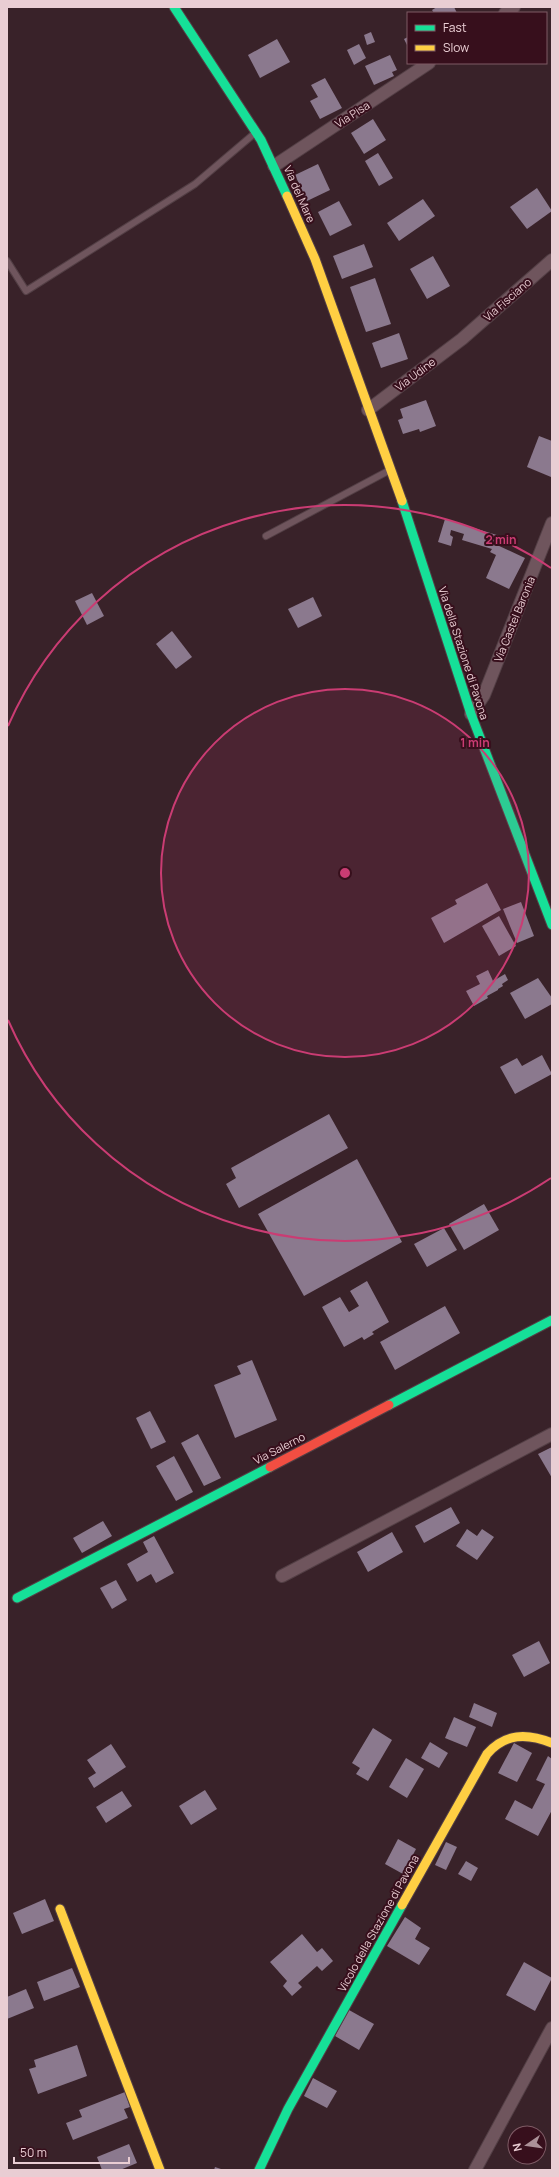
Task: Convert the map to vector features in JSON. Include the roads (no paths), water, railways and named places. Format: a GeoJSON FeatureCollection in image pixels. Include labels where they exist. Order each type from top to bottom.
{"type":"FeatureCollection","features":[{"type":"Feature","properties":{"kind":"street","name":"Via del Mare"},"geometry":{"type":"LineString","coordinates":[[174,7],[256,132],[274,166],[315,258],[368,410]]}},
{"type":"Feature","properties":{"kind":"street","name":"Via Pisa"},"geometry":{"type":"LineString","coordinates":[[274,166],[427,64]]}},
{"type":"Feature","properties":{"kind":"street","name":"Via Fisciano"},"geometry":{"type":"LineString","coordinates":[[462,339],[552,260]]}},
{"type":"Feature","properties":{"kind":"street","name":"Via Udine"},"geometry":{"type":"LineString","coordinates":[[368,410],[462,339]]}},
{"type":"Feature","properties":{"kind":"street","name":"Via della Stazione di Pavona"},"geometry":{"type":"LineString","coordinates":[[368,410],[391,469],[471,714],[552,925]]}},
{"type":"Feature","properties":{"kind":"street","name":"Via Castel Baronia"},"geometry":{"type":"LineString","coordinates":[[471,714],[484,695],[552,522]]}},
{"type":"Feature","properties":{"kind":"street","name":"Via Salerno"},"geometry":{"type":"LineString","coordinates":[[17,1598],[552,1320]]}},
{"type":"Feature","properties":{"kind":"street"},"geometry":{"type":"LineString","coordinates":[[282,1576],[552,1434]]}},
{"type":"Feature","properties":{"kind":"street","name":"Vicolo della Stazione di Pavona"},"geometry":{"type":"LineString","coordinates":[[259,2170],[288,2109],[487,1754],[498,1743],[523,1736],[534,1736],[552,1743]]}},
{"type":"Feature","properties":{"kind":"street"},"geometry":{"type":"LineString","coordinates":[[60,1909],[160,2170]]}},
{"type":"Feature","properties":{"kind":"street"},"geometry":{"type":"LineString","coordinates":[[475,2170],[552,2028]]}},
{"type":"Feature","properties":{"kind":"lane"},"geometry":{"type":"LineString","coordinates":[[7,261],[26,291],[195,184],[256,132]]}},
{"type":"Feature","properties":{"kind":"lane"},"geometry":{"type":"LineString","coordinates":[[266,536],[391,469]]}}]}
